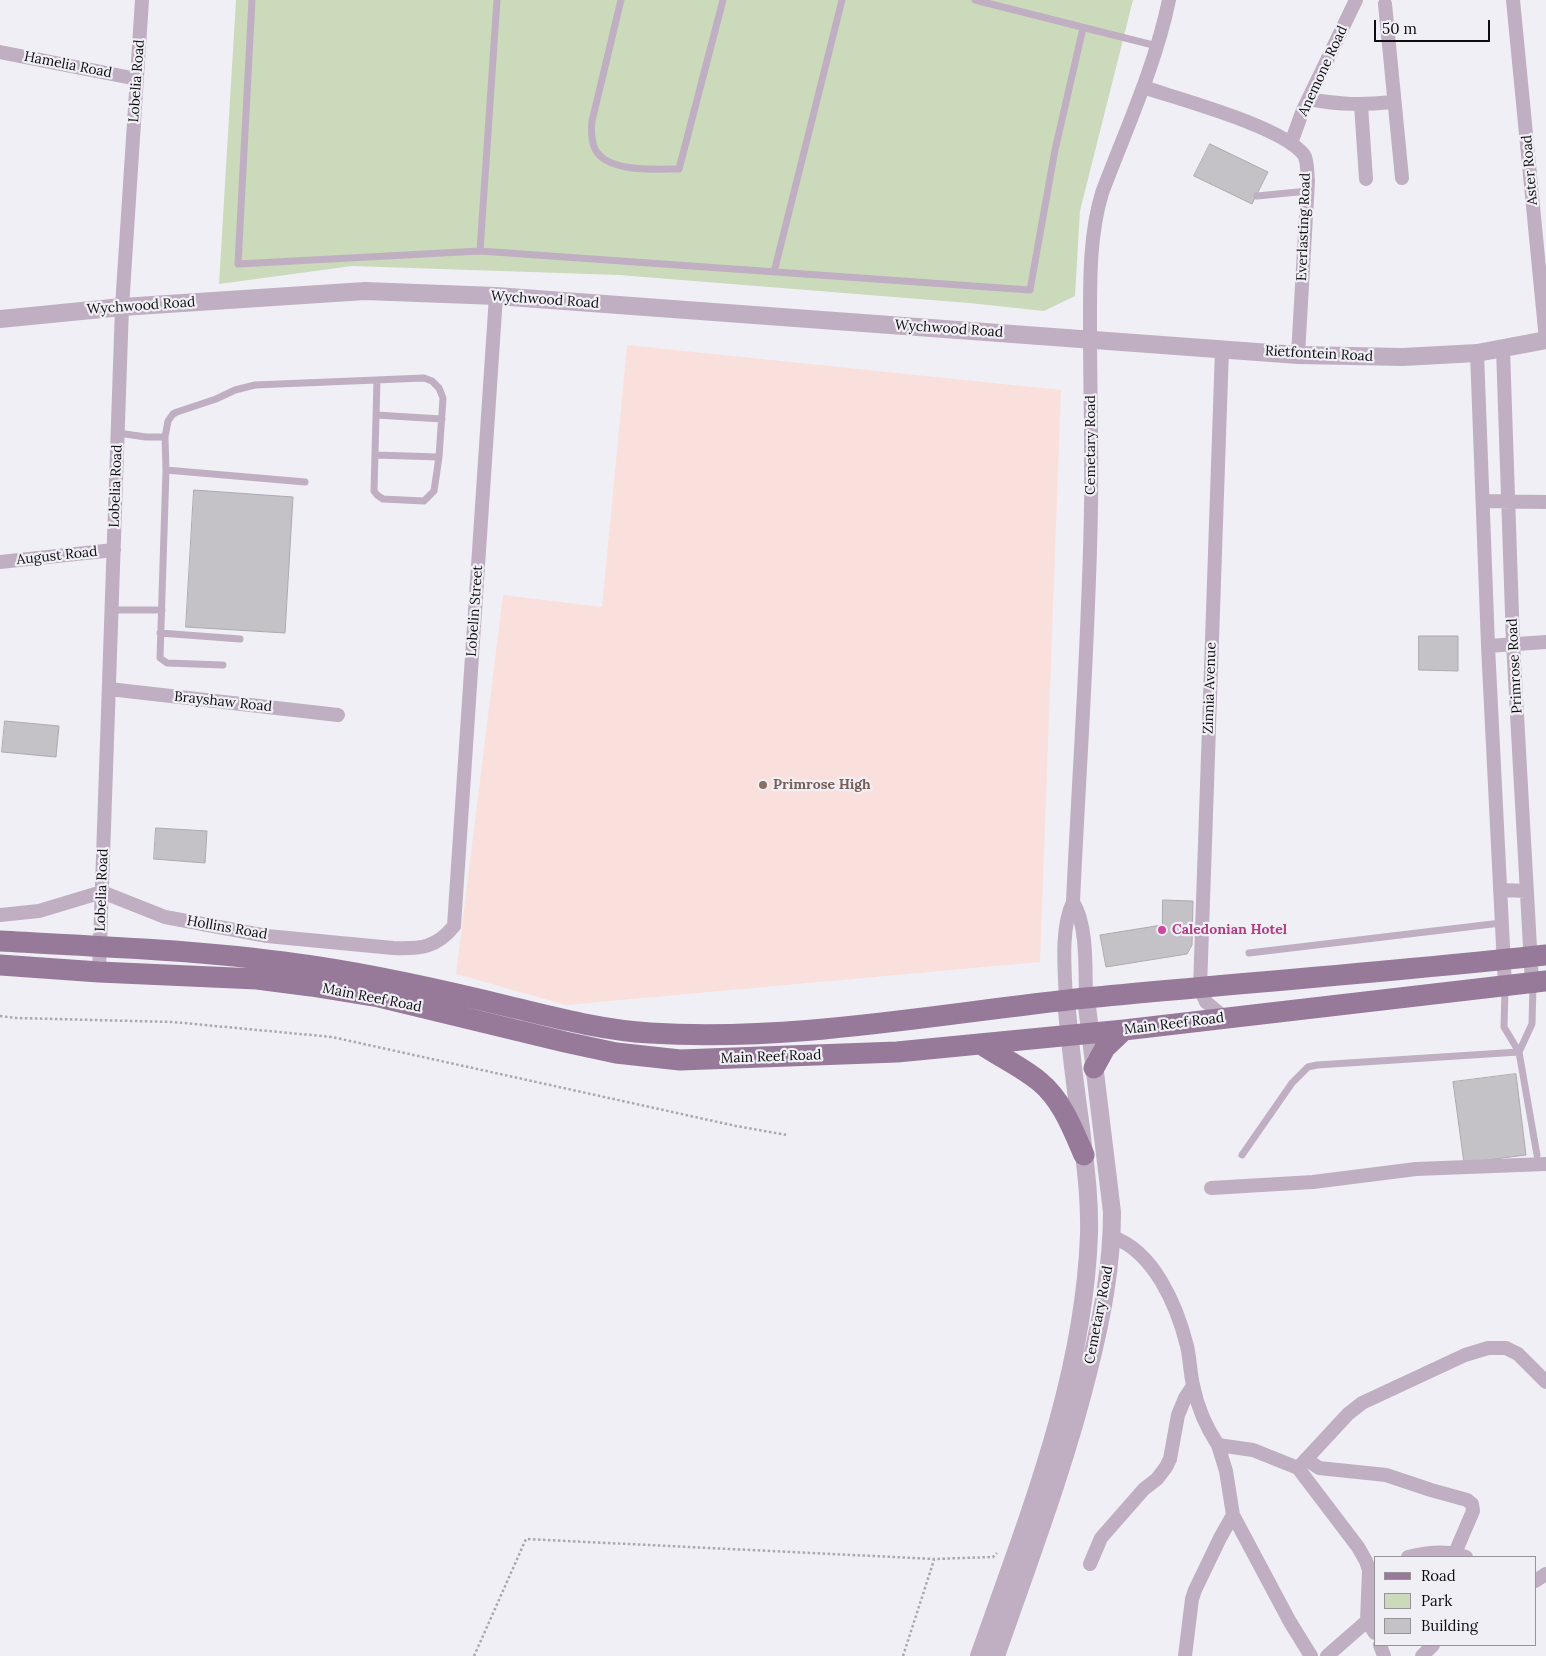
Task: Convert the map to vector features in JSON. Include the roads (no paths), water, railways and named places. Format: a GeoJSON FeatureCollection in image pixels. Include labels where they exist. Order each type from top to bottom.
{"type":"FeatureCollection","features":[{"type":"Feature","properties":{"kind":"main road","name":"Main Reef Road"},"geometry":{"type":"LineString","coordinates":[[0,941],[197,952],[312,966],[421,986],[600,1028],[648,1033],[687,1034],[761,1033],[926,1018],[1076,1000],[1538,956]]}},
{"type":"Feature","properties":{"kind":"main road","name":"Main Reef Road"},"geometry":{"type":"LineString","coordinates":[[0,965],[99,972],[239,978],[310,986],[379,997],[616,1053],[680,1060],[897,1052],[1124,1030],[1539,982]]}},
{"type":"Feature","properties":{"kind":"main road"},"geometry":{"type":"LineString","coordinates":[[926,1018],[929,1049]]}},
{"type":"Feature","properties":{"kind":"main road"},"geometry":{"type":"LineString","coordinates":[[1094,1068],[1105,1048],[1124,1030]]}},
{"type":"Feature","properties":{"kind":"main road"},"geometry":{"type":"LineString","coordinates":[[981,1044],[1042,1083],[1056,1099],[1068,1119],[1084,1155]]}},
{"type":"Feature","properties":{"kind":"street","name":"Lobelia Road"},"geometry":{"type":"LineString","coordinates":[[99,972],[122,307],[142,0]]}},
{"type":"Feature","properties":{"kind":"street","name":"Cemetary Road"},"geometry":{"type":"LineString","coordinates":[[979,1656],[1041,1475],[1074,1359],[1083,1302],[1089,1233],[1088,1186],[1084,1155],[1076,1000],[1065,938],[1067,918],[1073,902],[1090,525],[1092,262],[1098,206],[1117,151],[1143,87],[1168,0]]}},
{"type":"Feature","properties":{"kind":"street","name":"Anemone Road"},"geometry":{"type":"LineString","coordinates":[[1292,143],[1309,99],[1356,0]]}},
{"type":"Feature","properties":{"kind":"street","name":"Aster Road"},"geometry":{"type":"LineString","coordinates":[[1514,0],[1546,340]]}},
{"type":"Feature","properties":{"kind":"street"},"geometry":{"type":"LineString","coordinates":[[1385,4],[1402,178]]}},
{"type":"Feature","properties":{"kind":"street","name":"Hamelia Road"},"geometry":{"type":"LineString","coordinates":[[0,52],[137,79]]}},
{"type":"Feature","properties":{"kind":"street","name":"Everlasting Road"},"geometry":{"type":"LineString","coordinates":[[1143,87],[1259,126],[1292,143],[1305,156],[1308,191],[1298,354]]}},
{"type":"Feature","properties":{"kind":"street"},"geometry":{"type":"LineString","coordinates":[[1309,99],[1334,104],[1361,105],[1394,102]]}},
{"type":"Feature","properties":{"kind":"street"},"geometry":{"type":"LineString","coordinates":[[1361,105],[1366,178]]}},
{"type":"Feature","properties":{"kind":"street","name":"Wychwood Road"},"geometry":{"type":"LineString","coordinates":[[0,319],[122,307],[365,291],[496,296],[1090,339]]}},
{"type":"Feature","properties":{"kind":"street","name":"Lobelin Street"},"geometry":{"type":"LineString","coordinates":[[454,926],[496,296]]}},
{"type":"Feature","properties":{"kind":"street","name":"Rietfontein Road"},"geometry":{"type":"LineString","coordinates":[[1090,339],[1298,354],[1403,357],[1477,353],[1546,340]]}},
{"type":"Feature","properties":{"kind":"street","name":"Zinnia Avenue"},"geometry":{"type":"LineString","coordinates":[[1200,988],[1222,349]]}},
{"type":"Feature","properties":{"kind":"street","name":"Primrose Road"},"geometry":{"type":"LineString","coordinates":[[1503,349],[1513,643],[1527,891],[1538,956],[1539,982]]}},
{"type":"Feature","properties":{"kind":"street","name":"Primrose Road"},"geometry":{"type":"LineString","coordinates":[[1477,353],[1488,646],[1505,986]]}},
{"type":"Feature","properties":{"kind":"street"},"geometry":{"type":"LineString","coordinates":[[1483,501],[1546,502]]}},
{"type":"Feature","properties":{"kind":"street","name":"August Road"},"geometry":{"type":"LineString","coordinates":[[0,562],[114,550]]}},
{"type":"Feature","properties":{"kind":"street"},"geometry":{"type":"LineString","coordinates":[[1488,646],[1546,642]]}},
{"type":"Feature","properties":{"kind":"street","name":"Brayshaw Road"},"geometry":{"type":"LineString","coordinates":[[109,689],[338,715]]}},
{"type":"Feature","properties":{"kind":"street"},"geometry":{"type":"LineString","coordinates":[[1500,890],[1527,891]]}},
{"type":"Feature","properties":{"kind":"street"},"geometry":{"type":"LineString","coordinates":[[0,915],[38,911],[102,892]]}},
{"type":"Feature","properties":{"kind":"street","name":"Hollins Road"},"geometry":{"type":"LineString","coordinates":[[102,892],[165,917],[267,936],[412,949],[426,947],[445,936],[454,926]]}},
{"type":"Feature","properties":{"kind":"street","name":"Cemetary Road"},"geometry":{"type":"LineString","coordinates":[[1073,902],[1080,918],[1083,940],[1076,1000]]}},
{"type":"Feature","properties":{"kind":"street"},"geometry":{"type":"LineString","coordinates":[[1200,988],[1206,1002],[1225,1018]]}},
{"type":"Feature","properties":{"kind":"street","name":"Cemetary Road"},"geometry":{"type":"LineString","coordinates":[[996,1656],[1052,1499],[1080,1405],[1107,1290],[1112,1237],[1110,1184],[1094,1068],[1079,1034]]}},
{"type":"Feature","properties":{"kind":"street"},"geometry":{"type":"LineString","coordinates":[[1211,1188],[1313,1182],[1416,1169],[1542,1159]]}},
{"type":"Feature","properties":{"kind":"street"},"geometry":{"type":"LineString","coordinates":[[1112,1237],[1123,1240],[1141,1253],[1162,1283],[1177,1316],[1187,1347],[1193,1386],[1209,1431],[1218,1445],[1226,1471],[1233,1516],[1290,1622],[1311,1656]]}},
{"type":"Feature","properties":{"kind":"street"},"geometry":{"type":"LineString","coordinates":[[1302,1463],[1348,1414],[1362,1403],[1479,1350],[1506,1348],[1518,1354],[1546,1382]]}},
{"type":"Feature","properties":{"kind":"street"},"geometry":{"type":"LineString","coordinates":[[1090,1564],[1101,1538],[1166,1467],[1170,1459],[1181,1407],[1193,1386]]}},
{"type":"Feature","properties":{"kind":"street"},"geometry":{"type":"LineString","coordinates":[[1218,1445],[1253,1450],[1319,1468],[1386,1474],[1431,1490],[1468,1500],[1472,1504],[1473,1511],[1461,1555],[1434,1553],[1414,1556]]}},
{"type":"Feature","properties":{"kind":"street"},"geometry":{"type":"LineString","coordinates":[[1302,1463],[1372,1569],[1367,1621],[1374,1632]]}},
{"type":"Feature","properties":{"kind":"street"},"geometry":{"type":"LineString","coordinates":[[1185,1656],[1192,1599],[1195,1590],[1220,1538],[1233,1516]]}},
{"type":"Feature","properties":{"kind":"street"},"geometry":{"type":"LineString","coordinates":[[1327,1656],[1367,1621]]}},
{"type":"Feature","properties":{"kind":"street"},"geometry":{"type":"LineString","coordinates":[[1422,1656],[1433,1646]]}},
{"type":"Feature","properties":{"kind":"lane"},"geometry":{"type":"LineString","coordinates":[[252,0],[238,264],[480,251],[1030,290],[1055,150],[1083,28]]}},
{"type":"Feature","properties":{"kind":"lane"},"geometry":{"type":"LineString","coordinates":[[480,251],[497,0]]}},
{"type":"Feature","properties":{"kind":"lane"},"geometry":{"type":"LineString","coordinates":[[621,0],[592,122],[591,136],[595,150],[609,162],[629,169],[679,169],[723,0]]}},
{"type":"Feature","properties":{"kind":"lane"},"geometry":{"type":"LineString","coordinates":[[774,272],[842,0]]}},
{"type":"Feature","properties":{"kind":"lane"},"geometry":{"type":"LineString","coordinates":[[975,0],[1156,46]]}},
{"type":"Feature","properties":{"kind":"lane"},"geometry":{"type":"LineString","coordinates":[[1257,196],[1308,191]]}},
{"type":"Feature","properties":{"kind":"lane"},"geometry":{"type":"LineString","coordinates":[[223,665],[189,665],[163,661],[159,654],[166,470],[165,437],[168,421],[173,414],[216,399],[235,390],[255,385],[424,378],[432,381],[439,388],[443,398],[439,458],[434,491],[424,500],[417,501],[377,496],[373,483],[377,380]]}},
{"type":"Feature","properties":{"kind":"lane"},"geometry":{"type":"LineString","coordinates":[[376,415],[442,419]]}},
{"type":"Feature","properties":{"kind":"lane"},"geometry":{"type":"LineString","coordinates":[[118,433],[146,437],[165,437]]}},
{"type":"Feature","properties":{"kind":"lane"},"geometry":{"type":"LineString","coordinates":[[375,455],[439,458]]}},
{"type":"Feature","properties":{"kind":"lane"},"geometry":{"type":"LineString","coordinates":[[166,470],[305,482]]}},
{"type":"Feature","properties":{"kind":"lane"},"geometry":{"type":"LineString","coordinates":[[112,610],[162,610]]}},
{"type":"Feature","properties":{"kind":"lane"},"geometry":{"type":"LineString","coordinates":[[160,633],[240,639]]}},
{"type":"Feature","properties":{"kind":"lane"},"geometry":{"type":"LineString","coordinates":[[1249,953],[1502,923]]}},
{"type":"Feature","properties":{"kind":"lane"},"geometry":{"type":"LineString","coordinates":[[1519,1052],[1532,1024],[1539,982]]}},
{"type":"Feature","properties":{"kind":"lane"},"geometry":{"type":"LineString","coordinates":[[1505,986],[1504,1027],[1519,1052],[1542,1159]]}},
{"type":"Feature","properties":{"kind":"lane"},"geometry":{"type":"LineString","coordinates":[[1242,1155],[1292,1083],[1308,1067],[1519,1052]]}},
{"type":"Feature","properties":{"kind":"place","name":"Primrose High"},"geometry":{"type":"Point","coordinates":[763,785]}},
{"type":"Feature","properties":{"kind":"place","name":"Caledonian Hotel"},"geometry":{"type":"Point","coordinates":[1162,930]}}]}
